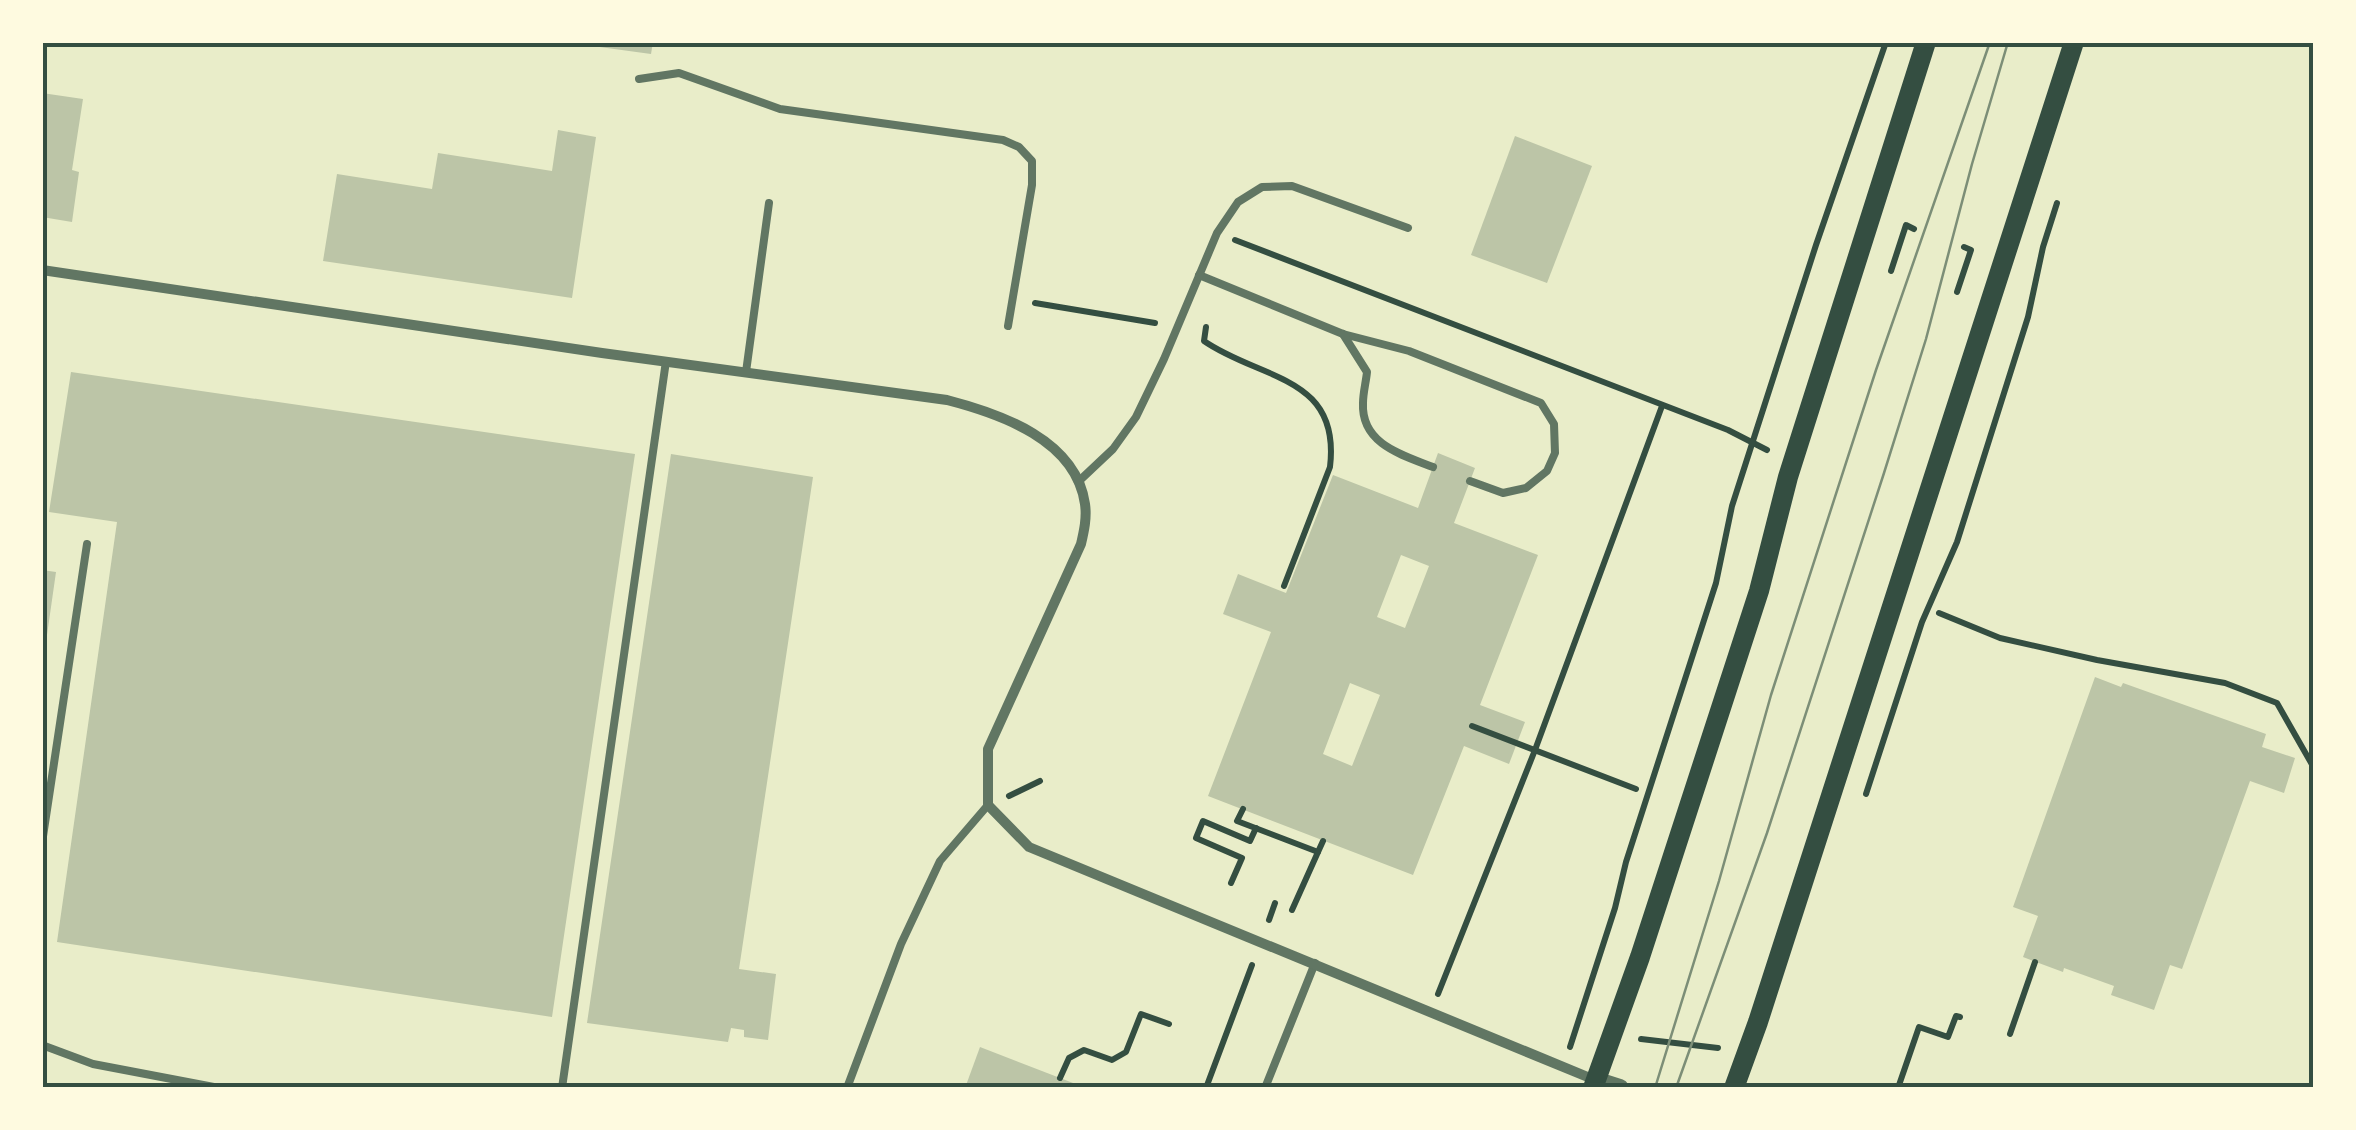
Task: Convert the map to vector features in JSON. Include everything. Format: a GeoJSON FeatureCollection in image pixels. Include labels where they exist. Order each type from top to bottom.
{"type":"FeatureCollection","features":[{"type":"Feature","properties":{"kind":"main road"},"geometry":{"type":"LineString","coordinates":[[1734,1088],[2074,42]]}},
{"type":"Feature","properties":{"kind":"main road"},"geometry":{"type":"LineString","coordinates":[[1594,1084],[1758,591],[1788,477],[1924,47]]}},
{"type":"Feature","properties":{"kind":"street"},"geometry":{"type":"LineString","coordinates":[[42,270],[946,400],[1027,429],[1047,443],[1078,482],[1086,522],[1082,544],[988,749],[988,806],[1030,847],[1594,1084],[1620,1088]]}},
{"type":"Feature","properties":{"kind":"lane"},"geometry":{"type":"LineString","coordinates":[[639,79],[678,73],[780,108],[1003,140],[1019,148],[1032,160],[1032,185],[1008,326]]}},
{"type":"Feature","properties":{"kind":"lane"},"geometry":{"type":"LineString","coordinates":[[1078,482],[1113,449],[1136,417],[1217,233],[1238,202],[1262,187],[1292,186],[1408,228]]}},
{"type":"Feature","properties":{"kind":"lane"},"geometry":{"type":"LineString","coordinates":[[746,372],[770,203]]}},
{"type":"Feature","properties":{"kind":"lane"},"geometry":{"type":"LineString","coordinates":[[1199,275],[1343,334],[1409,352],[1541,403],[1554,424],[1555,453],[1547,471],[1526,488],[1503,493],[1470,480]]}},
{"type":"Feature","properties":{"kind":"lane"},"geometry":{"type":"LineString","coordinates":[[1343,334],[1368,372],[1362,408],[1369,432],[1388,449],[1433,467]]}},
{"type":"Feature","properties":{"kind":"lane"},"geometry":{"type":"LineString","coordinates":[[562,1088],[666,361]]}},
{"type":"Feature","properties":{"kind":"lane"},"geometry":{"type":"LineString","coordinates":[[42,843],[87,544]]}},
{"type":"Feature","properties":{"kind":"lane"},"geometry":{"type":"LineString","coordinates":[[847,1088],[901,944],[940,860],[988,806]]}},
{"type":"Feature","properties":{"kind":"lane"},"geometry":{"type":"LineString","coordinates":[[1265,1088],[1314,964]]}},
{"type":"Feature","properties":{"kind":"lane"},"geometry":{"type":"LineString","coordinates":[[42,1045],[93,1064],[219,1088]]}},
{"type":"Feature","properties":{"kind":"path"},"geometry":{"type":"LineString","coordinates":[[1563,1069],[1716,583],[1732,506],[1752,442],[1885,46]]}},
{"type":"Feature","properties":{"kind":"path"},"geometry":{"type":"LineString","coordinates":[[1957,542],[2028,316],[2061,190]]}},
{"type":"Feature","properties":{"kind":"path"},"geometry":{"type":"LineString","coordinates":[[1891,271],[1906,226],[1914,229]]}},
{"type":"Feature","properties":{"kind":"path"},"geometry":{"type":"LineString","coordinates":[[1217,233],[1728,430],[1768,451]]}},
{"type":"Feature","properties":{"kind":"path"},"geometry":{"type":"LineString","coordinates":[[1240,242],[1204,331],[1204,341],[1216,350],[1288,380],[1308,394],[1322,410],[1332,452],[1330,468],[1284,586]]}},
{"type":"Feature","properties":{"kind":"path"},"geometry":{"type":"LineString","coordinates":[[1956,292],[1971,250],[1964,248]]}},
{"type":"Feature","properties":{"kind":"path"},"geometry":{"type":"LineString","coordinates":[[1028,302],[1150,321],[1176,330],[1204,331]]}},
{"type":"Feature","properties":{"kind":"path"},"geometry":{"type":"LineString","coordinates":[[1431,1014],[1535,750],[1662,406]]}},
{"type":"Feature","properties":{"kind":"path"},"geometry":{"type":"LineString","coordinates":[[1939,613],[2000,638],[2225,683],[2276,702],[2314,768]]}},
{"type":"Feature","properties":{"kind":"path"},"geometry":{"type":"LineString","coordinates":[[1472,726],[1636,789]]}},
{"type":"Feature","properties":{"kind":"path"},"geometry":{"type":"LineString","coordinates":[[1242,809],[1238,821],[1318,852]]}},
{"type":"Feature","properties":{"kind":"path"},"geometry":{"type":"LineString","coordinates":[[1231,884],[1242,858],[1196,838],[1204,821],[1250,841],[1256,828]]}},
{"type":"Feature","properties":{"kind":"path"},"geometry":{"type":"LineString","coordinates":[[1292,910],[1323,840]]}},
{"type":"Feature","properties":{"kind":"path"},"geometry":{"type":"LineString","coordinates":[[2010,1034],[2035,962]]}},
{"type":"Feature","properties":{"kind":"path"},"geometry":{"type":"LineString","coordinates":[[1206,1088],[1245,981]]}},
{"type":"Feature","properties":{"kind":"path"},"geometry":{"type":"LineString","coordinates":[[1060,1078],[1069,1058],[1084,1050],[1112,1060],[1126,1052],[1141,1014],[1169,1024]]}},
{"type":"Feature","properties":{"kind":"path"},"geometry":{"type":"LineString","coordinates":[[1898,1088],[1920,1027],[1948,1037],[1956,1016],[1960,1017]]}},
{"type":"Feature","properties":{"kind":"path"},"geometry":{"type":"LineString","coordinates":[[1575,1032],[1748,1051]]}},
{"type":"Feature","properties":{"kind":"building"},"geometry":{"type":"Polygon","coordinates":[[[585,42],[653,42],[651,54],[585,42]]]}},
{"type":"Feature","properties":{"kind":"building"},"geometry":{"type":"Polygon","coordinates":[[[42,93],[83,99],[72,170],[79,172],[72,222],[42,217],[42,93]]]}},
{"type":"Feature","properties":{"kind":"building"},"geometry":{"type":"Polygon","coordinates":[[[558,130],[596,137],[572,298],[323,261],[337,174],[432,189],[438,153],[552,171],[558,130]]]}},
{"type":"Feature","properties":{"kind":"building"},"geometry":{"type":"Polygon","coordinates":[[[1515,136],[1592,166],[1547,283],[1471,255],[1515,136]]]}},
{"type":"Feature","properties":{"kind":"building"},"geometry":{"type":"Polygon","coordinates":[[[71,372],[635,454],[552,1017],[57,942],[117,522],[49,512],[71,372]]]}},
{"type":"Feature","properties":{"kind":"building"},"geometry":{"type":"Polygon","coordinates":[[[1438,453],[1475,468],[1454,523],[1538,555],[1480,705],[1525,722],[1509,764],[1464,746],[1413,875],[1208,796],[1271,632],[1223,614],[1238,574],[1286,593],[1333,475],[1418,508],[1438,453]],[[1401,555],[1377,617],[1405,628],[1429,566],[1401,555]],[[1350,683],[1323,754],[1352,766],[1380,695],[1350,683]]]}},
{"type":"Feature","properties":{"kind":"building"},"geometry":{"type":"Polygon","coordinates":[[[671,454],[813,477],[739,969],[776,974],[768,1040],[744,1037],[744,1030],[731,1028],[728,1042],[587,1023],[671,454]]]}},
{"type":"Feature","properties":{"kind":"building"},"geometry":{"type":"Polygon","coordinates":[[[42,570],[56,572],[45,649],[42,649],[42,570]]]}},
{"type":"Feature","properties":{"kind":"building"},"geometry":{"type":"Polygon","coordinates":[[[2095,677],[2121,687],[2123,683],[2266,734],[2262,747],[2295,758],[2284,793],[2250,781],[2182,969],[2170,965],[2154,1010],[2111,995],[2114,986],[2023,957],[2038,916],[2013,907],[2095,677]]]}},
{"type":"Feature","properties":{"kind":"building"},"geometry":{"type":"Polygon","coordinates":[[[980,1047],[1086,1088],[965,1088],[980,1047]]]}},
{"type":"Feature","properties":{"kind":"tram line"},"geometry":{"type":"LineString","coordinates":[[1655,1088],[1771,695],[1876,370],[1990,42]]}},
{"type":"Feature","properties":{"kind":"tram line"},"geometry":{"type":"LineString","coordinates":[[1676,1088],[1767,833],[1884,473],[1926,339],[2008,42]]}}]}
